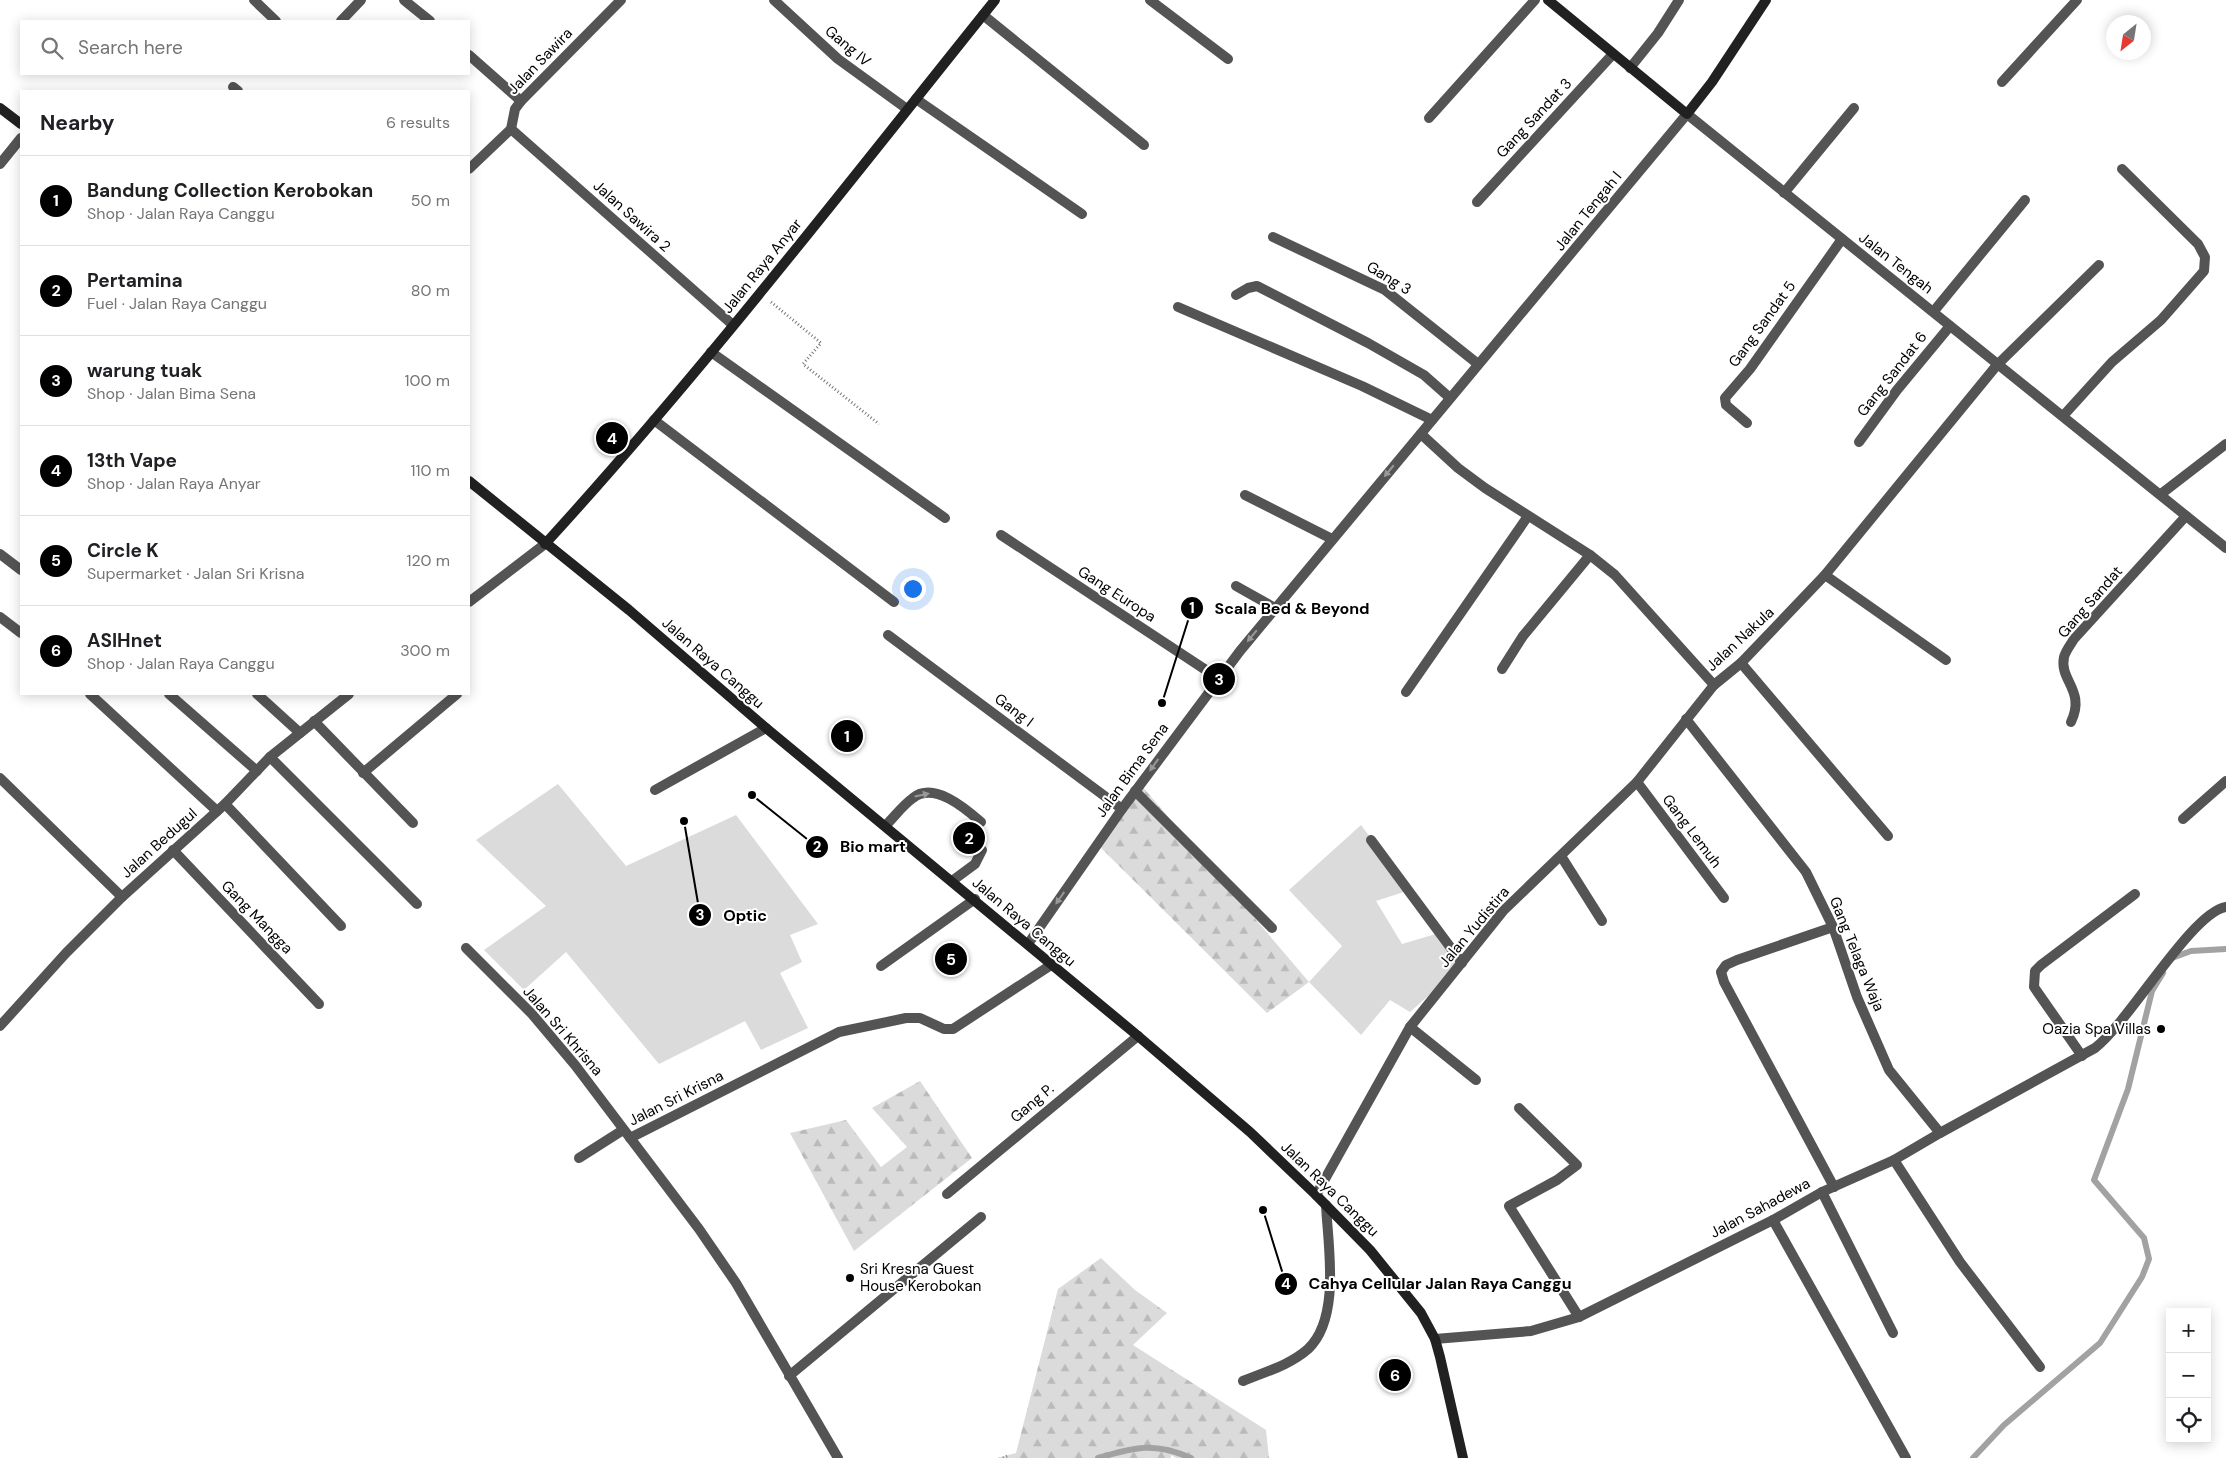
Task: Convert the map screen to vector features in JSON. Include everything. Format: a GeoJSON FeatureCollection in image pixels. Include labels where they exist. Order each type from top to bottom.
{"type":"FeatureCollection","features":[{"type":"Feature","properties":{"kind":"main road","name":"Jalan Raya Anyar"},"geometry":{"type":"LineString","coordinates":[[545,544],[654,420],[733,326],[995,0]]}},
{"type":"Feature","properties":{"kind":"main road","name":"Jalan Tengah"},"geometry":{"type":"LineString","coordinates":[[1548,0],[1687,114]]}},
{"type":"Feature","properties":{"kind":"main road","name":"Jalan Tengah I"},"geometry":{"type":"LineString","coordinates":[[1687,114],[1712,82],[1766,0]]}},
{"type":"Feature","properties":{"kind":"main road"},"geometry":{"type":"LineString","coordinates":[[0,108],[20,123]]}},
{"type":"Feature","properties":{"kind":"main road","name":"Jalan Raya Canggu"},"geometry":{"type":"LineString","coordinates":[[470,482],[629,610],[766,728],[886,825],[1138,1036],[1250,1132],[1316,1195],[1370,1250],[1421,1313],[1435,1339],[1463,1458]]}},
{"type":"Feature","properties":{"kind":"street"},"geometry":{"type":"LineString","coordinates":[[254,0],[275,20]]}},
{"type":"Feature","properties":{"kind":"street"},"geometry":{"type":"LineString","coordinates":[[342,20],[361,0]]}},
{"type":"Feature","properties":{"kind":"street"},"geometry":{"type":"LineString","coordinates":[[404,0],[429,20]]}},
{"type":"Feature","properties":{"kind":"street","name":"Gang IV"},"geometry":{"type":"LineString","coordinates":[[774,0],[838,59],[907,109]]}},
{"type":"Feature","properties":{"kind":"street"},"geometry":{"type":"LineString","coordinates":[[1150,0],[1228,59]]}},
{"type":"Feature","properties":{"kind":"street"},"geometry":{"type":"LineString","coordinates":[[1429,118],[1536,0]]}},
{"type":"Feature","properties":{"kind":"street"},"geometry":{"type":"LineString","coordinates":[[1630,68],[1658,33],[1679,0]]}},
{"type":"Feature","properties":{"kind":"street"},"geometry":{"type":"LineString","coordinates":[[2002,82],[2077,0]]}},
{"type":"Feature","properties":{"kind":"street","name":"Jalan Sawira"},"geometry":{"type":"LineString","coordinates":[[511,129],[515,109],[521,100],[616,2]]}},
{"type":"Feature","properties":{"kind":"street"},"geometry":{"type":"LineString","coordinates":[[983,14],[1144,146]]}},
{"type":"Feature","properties":{"kind":"street","name":"Gang Sandat 3"},"geometry":{"type":"LineString","coordinates":[[1477,202],[1613,54]]}},
{"type":"Feature","properties":{"kind":"street"},"geometry":{"type":"LineString","coordinates":[[470,56],[521,100]]}},
{"type":"Feature","properties":{"kind":"street"},"geometry":{"type":"LineString","coordinates":[[916,99],[1082,214]]}},
{"type":"Feature","properties":{"kind":"street"},"geometry":{"type":"LineString","coordinates":[[1784,193],[1854,108]]}},
{"type":"Feature","properties":{"kind":"street","name":"Jalan Tengah"},"geometry":{"type":"LineString","coordinates":[[1687,114],[2226,548]]}},
{"type":"Feature","properties":{"kind":"street","name":"Jalan Tengah I"},"geometry":{"type":"LineString","coordinates":[[1421,434],[1687,114]]}},
{"type":"Feature","properties":{"kind":"street"},"geometry":{"type":"LineString","coordinates":[[470,168],[511,129]]}},
{"type":"Feature","properties":{"kind":"street","name":"Jalan Sawira 2"},"geometry":{"type":"LineString","coordinates":[[511,129],[733,326]]}},
{"type":"Feature","properties":{"kind":"street"},"geometry":{"type":"LineString","coordinates":[[0,164],[20,139]]}},
{"type":"Feature","properties":{"kind":"street"},"geometry":{"type":"LineString","coordinates":[[2063,416],[2112,362],[2162,320],[2204,271],[2205,257],[2198,244],[2122,169]]}},
{"type":"Feature","properties":{"kind":"street"},"geometry":{"type":"LineString","coordinates":[[1934,311],[2025,200]]}},
{"type":"Feature","properties":{"kind":"street","name":"Gang 3"},"geometry":{"type":"LineString","coordinates":[[1273,237],[1386,290],[1478,364]]}},
{"type":"Feature","properties":{"kind":"street","name":"Gang Sandat 5"},"geometry":{"type":"LineString","coordinates":[[1748,423],[1726,405],[1726,398],[1750,369],[1842,239]]}},
{"type":"Feature","properties":{"kind":"street","name":"Jalan Nakula"},"geometry":{"type":"LineString","coordinates":[[1421,434],[1458,468],[1528,516],[1590,555],[1615,575],[1714,685],[1741,663],[1825,575],[1998,365],[2099,265]]}},
{"type":"Feature","properties":{"kind":"street"},"geometry":{"type":"LineString","coordinates":[[1236,295],[1248,288],[1257,286],[1368,343],[1424,375],[1450,398]]}},
{"type":"Feature","properties":{"kind":"street"},"geometry":{"type":"LineString","coordinates":[[1178,306],[1362,386],[1432,420]]}},
{"type":"Feature","properties":{"kind":"street","name":"Gang Sandat 6"},"geometry":{"type":"LineString","coordinates":[[1859,442],[1897,390],[1950,326]]}},
{"type":"Feature","properties":{"kind":"street"},"geometry":{"type":"LineString","coordinates":[[711,352],[945,518]]}},
{"type":"Feature","properties":{"kind":"street"},"geometry":{"type":"LineString","coordinates":[[654,420],[894,602]]}},
{"type":"Feature","properties":{"kind":"street","name":"Jalan Bima Sena"},"geometry":{"type":"LineString","coordinates":[[1028,944],[1135,790],[1218,678],[1421,434]]}},
{"type":"Feature","properties":{"kind":"street"},"geometry":{"type":"LineString","coordinates":[[2161,494],[2226,444]]}},
{"type":"Feature","properties":{"kind":"street"},"geometry":{"type":"LineString","coordinates":[[1245,495],[1332,539]]}},
{"type":"Feature","properties":{"kind":"street"},"geometry":{"type":"LineString","coordinates":[[1406,692],[1528,516]]}},
{"type":"Feature","properties":{"kind":"street","name":"Gang Sandat"},"geometry":{"type":"LineString","coordinates":[[2072,722],[2077,710],[2077,702],[2064,666],[2064,655],[2074,639],[2186,516]]}},
{"type":"Feature","properties":{"kind":"street","name":"Gang Europa"},"geometry":{"type":"LineString","coordinates":[[1001,535],[1218,678]]}},
{"type":"Feature","properties":{"kind":"street"},"geometry":{"type":"LineString","coordinates":[[470,601],[545,544]]}},
{"type":"Feature","properties":{"kind":"street"},"geometry":{"type":"LineString","coordinates":[[0,554],[20,569]]}},
{"type":"Feature","properties":{"kind":"street"},"geometry":{"type":"LineString","coordinates":[[1502,669],[1524,636],[1590,555]]}},
{"type":"Feature","properties":{"kind":"street"},"geometry":{"type":"LineString","coordinates":[[1825,575],[1946,660]]}},
{"type":"Feature","properties":{"kind":"street"},"geometry":{"type":"LineString","coordinates":[[1236,586],[1275,608]]}},
{"type":"Feature","properties":{"kind":"street"},"geometry":{"type":"LineString","coordinates":[[0,617],[20,632]]}},
{"type":"Feature","properties":{"kind":"street","name":"Gang I"},"geometry":{"type":"LineString","coordinates":[[888,635],[1122,809]]}},
{"type":"Feature","properties":{"kind":"street"},"geometry":{"type":"LineString","coordinates":[[1741,663],[1888,836]]}},
{"type":"Feature","properties":{"kind":"street","name":"Jalan Yudistira"},"geometry":{"type":"LineString","coordinates":[[1316,1195],[1410,1027],[1503,911],[1637,782],[1714,685]]}},
{"type":"Feature","properties":{"kind":"street"},"geometry":{"type":"LineString","coordinates":[[91,695],[217,811]]}},
{"type":"Feature","properties":{"kind":"street"},"geometry":{"type":"LineString","coordinates":[[170,695],[257,771]]}},
{"type":"Feature","properties":{"kind":"street"},"geometry":{"type":"LineString","coordinates":[[258,695],[300,733]]}},
{"type":"Feature","properties":{"kind":"street","name":"Jalan Bedugul"},"geometry":{"type":"LineString","coordinates":[[0,1026],[66,954],[122,897],[225,804],[270,757],[348,695]]}},
{"type":"Feature","properties":{"kind":"street"},"geometry":{"type":"LineString","coordinates":[[363,773],[456,695]]}},
{"type":"Feature","properties":{"kind":"street","name":"Gang Telaga Waja"},"geometry":{"type":"LineString","coordinates":[[1686,718],[1806,872],[1833,927],[1857,997],[1889,1070],[1940,1133]]}},
{"type":"Feature","properties":{"kind":"street"},"geometry":{"type":"LineString","coordinates":[[314,721],[413,823]]}},
{"type":"Feature","properties":{"kind":"street"},"geometry":{"type":"LineString","coordinates":[[655,790],[766,728]]}},
{"type":"Feature","properties":{"kind":"street"},"geometry":{"type":"LineString","coordinates":[[270,757],[416,904]]}},
{"type":"Feature","properties":{"kind":"street"},"geometry":{"type":"LineString","coordinates":[[0,778],[122,897]]}},
{"type":"Feature","properties":{"kind":"street"},"geometry":{"type":"LineString","coordinates":[[2183,819],[2226,781]]}},
{"type":"Feature","properties":{"kind":"street","name":"Gang Lemuh"},"geometry":{"type":"LineString","coordinates":[[1637,782],[1724,898]]}},
{"type":"Feature","properties":{"kind":"street"},"geometry":{"type":"LineString","coordinates":[[1135,790],[1272,928]]}},
{"type":"Feature","properties":{"kind":"street"},"geometry":{"type":"LineString","coordinates":[[886,825],[914,796],[931,793],[946,797],[962,805],[981,822]]}},
{"type":"Feature","properties":{"kind":"street"},"geometry":{"type":"LineString","coordinates":[[225,804],[341,926]]}},
{"type":"Feature","properties":{"kind":"street"},"geometry":{"type":"LineString","coordinates":[[1371,840],[1462,963]]}},
{"type":"Feature","properties":{"kind":"street","name":"Gang Mangga"},"geometry":{"type":"LineString","coordinates":[[173,850],[319,1004]]}},
{"type":"Feature","properties":{"kind":"street"},"geometry":{"type":"LineString","coordinates":[[952,881],[975,864],[982,850]]}},
{"type":"Feature","properties":{"kind":"street"},"geometry":{"type":"LineString","coordinates":[[1560,856],[1602,921]]}},
{"type":"Feature","properties":{"kind":"street"},"geometry":{"type":"LineString","coordinates":[[2082,1056],[2034,987],[2035,971],[2135,894]]}},
{"type":"Feature","properties":{"kind":"street"},"geometry":{"type":"LineString","coordinates":[[880,966],[975,899]]}},
{"type":"Feature","properties":{"kind":"street","name":"Jalan Sahadewa"},"geometry":{"type":"LineString","coordinates":[[1435,1339],[1531,1331],[1579,1317],[1773,1220],[1822,1192],[1894,1160],[2082,1056],[2106,1039],[2196,927],[2216,910],[2226,907]]}},
{"type":"Feature","properties":{"kind":"street"},"geometry":{"type":"LineString","coordinates":[[1833,927],[1737,960],[1726,965],[1721,972],[1724,982],[1834,1188]]}},
{"type":"Feature","properties":{"kind":"street","name":"Jalan Sri Khrisna"},"geometry":{"type":"LineString","coordinates":[[466,948],[532,1014],[575,1065],[627,1134]]}},
{"type":"Feature","properties":{"kind":"street","name":"Jalan Sri Krisna"},"geometry":{"type":"LineString","coordinates":[[838,1458],[736,1283],[705,1236],[627,1134],[839,1032],[906,1018],[920,1018],[944,1029],[953,1029],[1051,965]]}},
{"type":"Feature","properties":{"kind":"street"},"geometry":{"type":"LineString","coordinates":[[1410,1027],[1476,1080]]}},
{"type":"Feature","properties":{"kind":"street","name":"Gang P."},"geometry":{"type":"LineString","coordinates":[[947,1194],[1138,1036]]}},
{"type":"Feature","properties":{"kind":"street"},"geometry":{"type":"LineString","coordinates":[[1519,1108],[1577,1166],[1557,1180],[1509,1206],[1579,1317]]}},
{"type":"Feature","properties":{"kind":"street"},"geometry":{"type":"LineString","coordinates":[[579,1158],[627,1134]]}},
{"type":"Feature","properties":{"kind":"street"},"geometry":{"type":"LineString","coordinates":[[1894,1160],[1960,1262],[2040,1366]]}},
{"type":"Feature","properties":{"kind":"street"},"geometry":{"type":"LineString","coordinates":[[1822,1192],[1893,1333]]}},
{"type":"Feature","properties":{"kind":"street"},"geometry":{"type":"LineString","coordinates":[[1243,1382],[1287,1363],[1309,1348],[1324,1324],[1330,1304],[1326,1205]]}},
{"type":"Feature","properties":{"kind":"street"},"geometry":{"type":"LineString","coordinates":[[789,1376],[981,1217]]}},
{"type":"Feature","properties":{"kind":"street"},"geometry":{"type":"LineString","coordinates":[[1773,1220],[1906,1458]]}},
{"type":"Feature","properties":{"kind":"path"},"geometry":{"type":"LineString","coordinates":[[759,293],[821,343],[803,364],[879,424]]}},
{"type":"Feature","properties":{"kind":"path"},"geometry":{"type":"LineString","coordinates":[[1003,1458],[1009,1455]]}},
{"type":"Feature","properties":{"kind":"green space"},"geometry":{"type":"Polygon","coordinates":[[[558,784],[626,866],[736,815],[818,924],[790,935],[802,962],[780,973],[808,1028],[761,1050],[745,1021],[659,1064],[566,952],[524,990],[484,950],[546,906],[476,840],[558,784]]]}},
{"type":"Feature","properties":{"kind":"green space"},"geometry":{"type":"Polygon","coordinates":[[[1141,785],[1309,982],[1267,1013],[1097,844],[1141,785]]]}},
{"type":"Feature","properties":{"kind":"green space"},"geometry":{"type":"Polygon","coordinates":[[[1361,825],[1410,890],[1376,901],[1402,944],[1439,933],[1463,965],[1410,1012],[1390,1000],[1361,1035],[1309,982],[1342,946],[1289,890],[1361,825]]]}},
{"type":"Feature","properties":{"kind":"green space"},"geometry":{"type":"Polygon","coordinates":[[[920,1081],[972,1158],[854,1251],[790,1133],[846,1120],[881,1167],[907,1147],[872,1108],[920,1081]]]}},
{"type":"Feature","properties":{"kind":"green space"},"geometry":{"type":"Polygon","coordinates":[[[1101,1258],[1135,1290],[1167,1313],[1133,1345],[1266,1430],[1269,1458],[1176,1458],[1171,1455],[1171,1458],[997,1458],[1016,1453],[1058,1289],[1101,1258]]]}},
{"type":"Feature","properties":{"kind":"waterway"},"geometry":{"type":"LineString","coordinates":[[2172,958],[2191,951],[2226,949]]}},
{"type":"Feature","properties":{"kind":"waterway"},"geometry":{"type":"LineString","coordinates":[[1973,1458],[2004,1425],[2100,1343],[2142,1277],[2149,1259],[2144,1238],[2094,1180],[2128,1089],[2152,991],[2163,973]]}},
{"type":"Feature","properties":{"kind":"waterway"},"geometry":{"type":"LineString","coordinates":[[1098,1458],[1123,1451],[1145,1448],[1166,1450],[1191,1458]]}},
{"type":"Feature","properties":{"kind":"place","name":"13th Vape"},"geometry":{"type":"Point","coordinates":[612,438]}},
{"type":"Feature","properties":{"kind":"place","name":"warung tuak"},"geometry":{"type":"Point","coordinates":[1219,679]}},
{"type":"Feature","properties":{"kind":"place","name":"Scala Bed & Beyond"},"geometry":{"type":"Point","coordinates":[1162,703]}},
{"type":"Feature","properties":{"kind":"place","name":"Bandung Collection Kerobokan"},"geometry":{"type":"Point","coordinates":[847,736]}},
{"type":"Feature","properties":{"kind":"place","name":"Bio mart"},"geometry":{"type":"Point","coordinates":[752,795]}},
{"type":"Feature","properties":{"kind":"place","name":"Optic"},"geometry":{"type":"Point","coordinates":[684,821]}},
{"type":"Feature","properties":{"kind":"place","name":"Pertamina"},"geometry":{"type":"Point","coordinates":[969,838]}},
{"type":"Feature","properties":{"kind":"place","name":"Circle K"},"geometry":{"type":"Point","coordinates":[951,959]}},
{"type":"Feature","properties":{"kind":"place","name":"Oazia Spa Villas"},"geometry":{"type":"Point","coordinates":[2161,1029]}},
{"type":"Feature","properties":{"kind":"place","name":"Cahya Cellular Jalan Raya Canggu"},"geometry":{"type":"Point","coordinates":[1263,1210]}},
{"type":"Feature","properties":{"kind":"place","name":"Sri Kresna Guest House Kerobokan"},"geometry":{"type":"Point","coordinates":[850,1278]}},
{"type":"Feature","properties":{"kind":"place","name":"ASIHnet"},"geometry":{"type":"Point","coordinates":[1395,1375]}}]}
